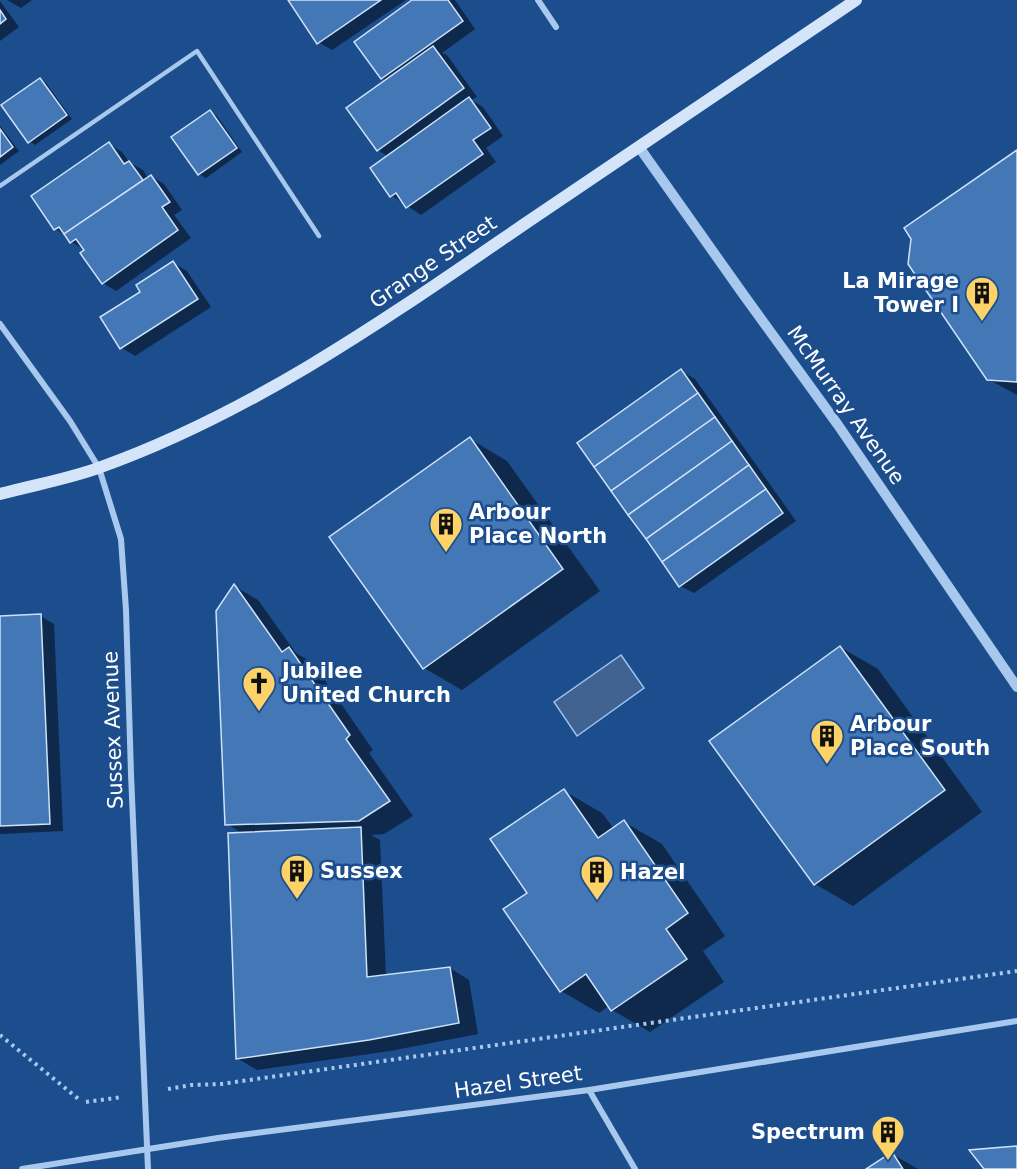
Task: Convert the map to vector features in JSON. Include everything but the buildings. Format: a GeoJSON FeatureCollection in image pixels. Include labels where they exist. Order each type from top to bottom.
{"type":"FeatureCollection","features":[{"type":"Feature","properties":{"kind":"main road","name":"Grange Street"},"geometry":{"type":"LineString","coordinates":[[0,494],[99,468],[147,449],[214,420],[308,368],[395,312],[856,0]]}},
{"type":"Feature","properties":{"kind":"street"},"geometry":{"type":"LineString","coordinates":[[538,0],[556,27]]}},
{"type":"Feature","properties":{"kind":"street","name":"McMurray Avenue"},"geometry":{"type":"LineString","coordinates":[[639,147],[838,425],[1017,687]]}},
{"type":"Feature","properties":{"kind":"street","name":"Sussex Avenue"},"geometry":{"type":"LineString","coordinates":[[0,324],[70,421],[99,468],[121,539],[126,610],[131,786],[148,1169]]}},
{"type":"Feature","properties":{"kind":"street","name":"Hazel Street"},"geometry":{"type":"LineString","coordinates":[[22,1169],[218,1138],[589,1090],[1017,1021]]}},
{"type":"Feature","properties":{"kind":"street"},"geometry":{"type":"LineString","coordinates":[[589,1090],[635,1169]]}},
{"type":"Feature","properties":{"kind":"lane"},"geometry":{"type":"LineString","coordinates":[[0,186],[197,51],[319,236]]}},
{"type":"Feature","properties":{"kind":"path"},"geometry":{"type":"LineString","coordinates":[[191,1085],[221,1084],[1017,971]]}},
{"type":"Feature","properties":{"kind":"path"},"geometry":{"type":"LineString","coordinates":[[0,1035],[81,1101]]}},
{"type":"Feature","properties":{"kind":"water"},"geometry":{"type":"Polygon","coordinates":[[[621,655],[644,688],[577,736],[554,702],[621,655]]]}},
{"type":"Feature","properties":{"kind":"place","name":"La Mirage Tower I"},"geometry":{"type":"Point","coordinates":[982,322]}},
{"type":"Feature","properties":{"kind":"place","name":"Arbour Place North"},"geometry":{"type":"Point","coordinates":[446,553]}},
{"type":"Feature","properties":{"kind":"place","name":"Jubilee United Church"},"geometry":{"type":"Point","coordinates":[259,712]}},
{"type":"Feature","properties":{"kind":"place","name":"Arbour Place South"},"geometry":{"type":"Point","coordinates":[827,765]}},
{"type":"Feature","properties":{"kind":"place","name":"Sussex"},"geometry":{"type":"Point","coordinates":[297,900]}},
{"type":"Feature","properties":{"kind":"place","name":"Hazel"},"geometry":{"type":"Point","coordinates":[597,901]}},
{"type":"Feature","properties":{"kind":"place","name":"Spectrum"},"geometry":{"type":"Point","coordinates":[888,1161]}}]}
